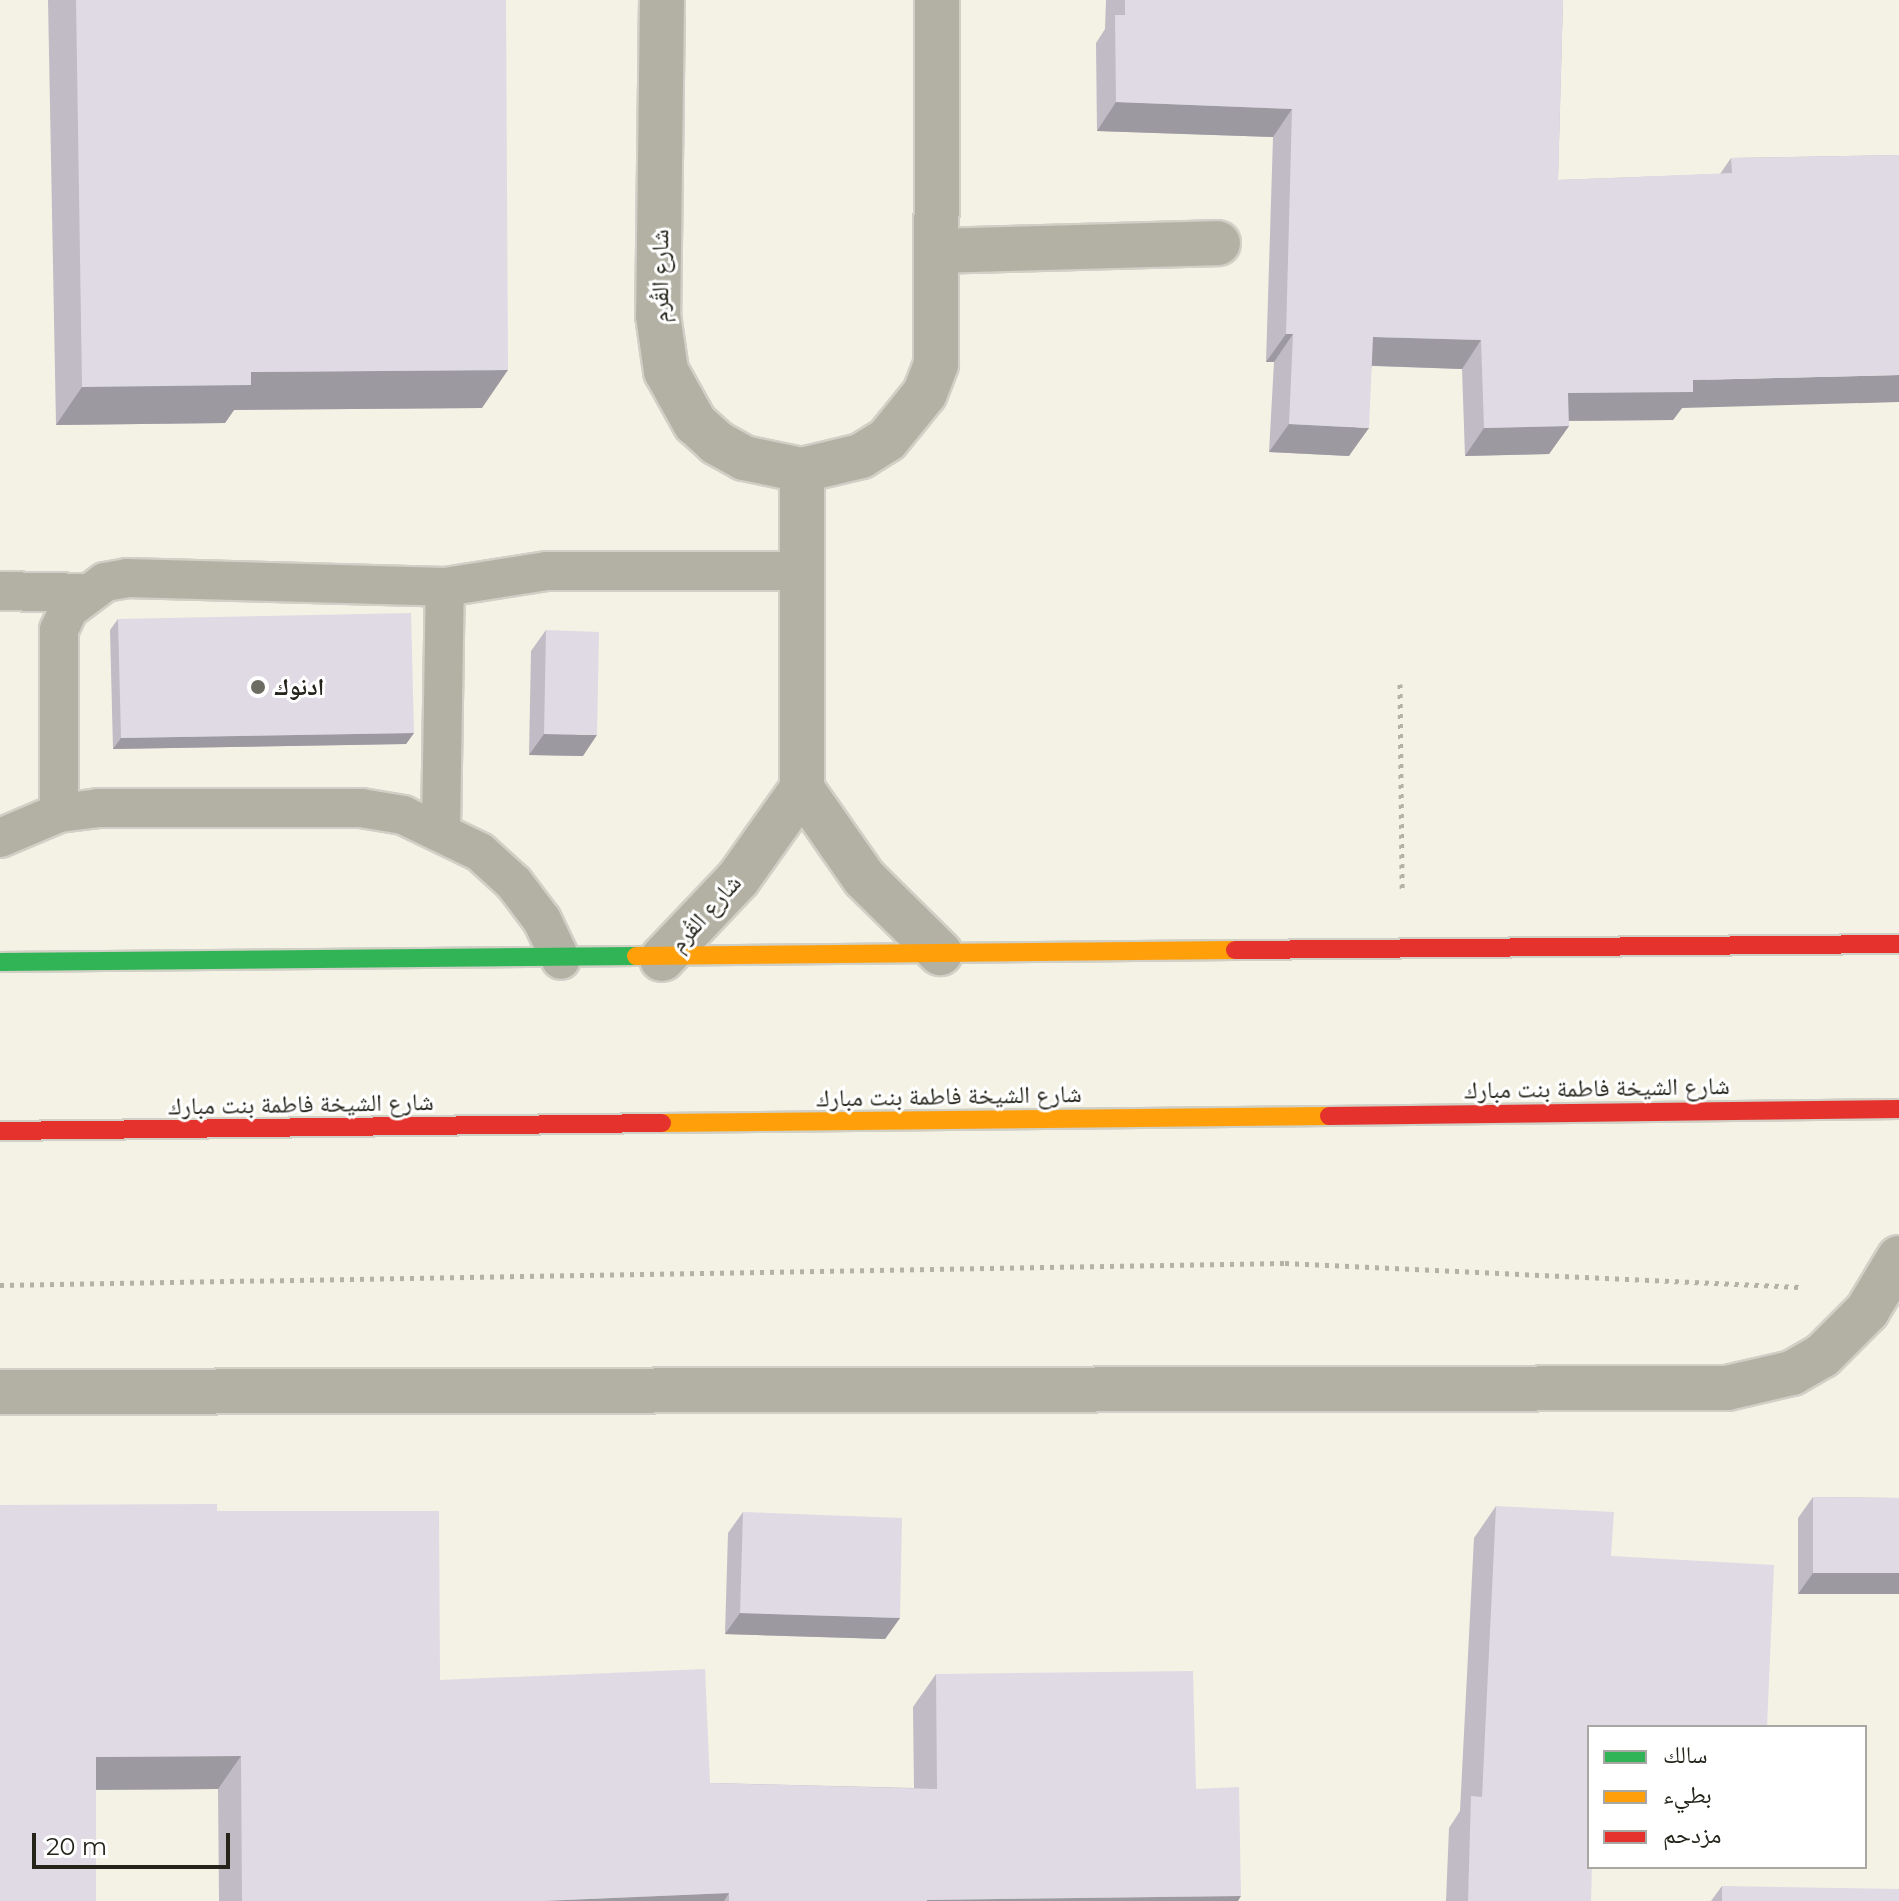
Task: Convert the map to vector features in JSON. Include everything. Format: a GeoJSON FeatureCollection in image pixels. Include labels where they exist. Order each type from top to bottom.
{"type":"FeatureCollection","features":[{"type":"Feature","properties":{"kind":"main road"},"geometry":{"type":"LineString","coordinates":[[0,962],[561,960],[940,953],[1899,944]]}},
{"type":"Feature","properties":{"kind":"main road","name":"شارع الشيخة فاطمة بنت مبارك"},"geometry":{"type":"LineString","coordinates":[[0,1131],[1899,1109]]}},
{"type":"Feature","properties":{"kind":"street","name":"شارع القُرم"},"geometry":{"type":"LineString","coordinates":[[662,0],[658,315],[666,371],[695,423],[717,443],[744,458],[802,470],[861,456],[887,440],[925,393],[939,333],[937,0]]}},
{"type":"Feature","properties":{"kind":"street"},"geometry":{"type":"LineString","coordinates":[[939,251],[1218,243]]}},
{"type":"Feature","properties":{"kind":"street"},"geometry":{"type":"LineString","coordinates":[[802,470],[802,789],[864,878],[940,953]]}},
{"type":"Feature","properties":{"kind":"street","name":"شارع القُرم"},"geometry":{"type":"LineString","coordinates":[[662,959],[738,879],[802,789]]}},
{"type":"Feature","properties":{"kind":"street"},"geometry":{"type":"LineString","coordinates":[[0,1392],[1727,1388],[1792,1373],[1822,1356],[1867,1311],[1899,1258]]}},
{"type":"Feature","properties":{"kind":"lane"},"geometry":{"type":"LineString","coordinates":[[0,591],[85,593],[127,578],[445,587],[547,571],[802,571]]}},
{"type":"Feature","properties":{"kind":"lane"},"geometry":{"type":"LineString","coordinates":[[441,830],[445,587]]}},
{"type":"Feature","properties":{"kind":"lane"},"geometry":{"type":"LineString","coordinates":[[59,813],[56,652],[59,630],[85,593]]}},
{"type":"Feature","properties":{"kind":"lane"},"geometry":{"type":"LineString","coordinates":[[0,838],[59,813],[361,808],[441,830],[480,852],[514,883],[542,920],[561,960]]}},
{"type":"Feature","properties":{"kind":"path"},"geometry":{"type":"LineString","coordinates":[[1400,684],[1402,949]]}},
{"type":"Feature","properties":{"kind":"path"},"geometry":{"type":"LineString","coordinates":[[0,1285],[1285,1263],[1799,1287]]}},
{"type":"Feature","properties":{"kind":"building"},"geometry":{"type":"Polygon","coordinates":[[[76,0],[506,0],[508,370],[251,372],[251,385],[82,387],[76,0]]]}},
{"type":"Feature","properties":{"kind":"building"},"geometry":{"type":"Polygon","coordinates":[[[1125,0],[1563,0],[1558,180],[1732,173],[1731,158],[1899,155],[1899,375],[1693,380],[1693,392],[1568,393],[1569,426],[1484,428],[1481,340],[1373,337],[1369,428],[1289,424],[1293,334],[1286,334],[1292,109],[1116,102],[1115,15],[1125,15],[1125,0]]]}},
{"type":"Feature","properties":{"kind":"building","name":"ادنوك"},"geometry":{"type":"Polygon","coordinates":[[[411,613],[414,733],[121,738],[118,619],[411,613]]]}},
{"type":"Feature","properties":{"kind":"building"},"geometry":{"type":"Polygon","coordinates":[[[546,630],[599,632],[597,735],[544,734],[546,630]]]}},
{"type":"Feature","properties":{"kind":"building"},"geometry":{"type":"Polygon","coordinates":[[[1813,1497],[1899,1498],[1899,1573],[1813,1573],[1813,1497]]]}},
{"type":"Feature","properties":{"kind":"building"},"geometry":{"type":"Polygon","coordinates":[[[217,1504],[217,1511],[439,1511],[440,1680],[705,1669],[710,1783],[937,1789],[936,1674],[1193,1671],[1196,1789],[1239,1787],[1241,1896],[729,1901],[729,1893],[542,1901],[242,1901],[241,1756],[96,1757],[96,1901],[0,1901],[0,1505],[217,1504]]]}},
{"type":"Feature","properties":{"kind":"building"},"geometry":{"type":"Polygon","coordinates":[[[1496,1506],[1614,1512],[1611,1556],[1774,1565],[1767,1725],[1587,1725],[1587,1869],[1592,1869],[1591,1901],[1468,1901],[1471,1796],[1482,1797],[1496,1506]]]}},
{"type":"Feature","properties":{"kind":"building"},"geometry":{"type":"Polygon","coordinates":[[[743,1512],[902,1518],[900,1618],[740,1613],[743,1512]]]}},
{"type":"Feature","properties":{"kind":"building"},"geometry":{"type":"Polygon","coordinates":[[[1722,1886],[1899,1889],[1899,1901],[1722,1901],[1722,1886]]]}},
{"type":"Feature","properties":{"kind":"traffic: fast"},"geometry":{"type":"LineString","coordinates":[[0,962],[636,956]]}},
{"type":"Feature","properties":{"kind":"traffic: slow"},"geometry":{"type":"LineString","coordinates":[[636,956],[1235,950]]}},
{"type":"Feature","properties":{"kind":"traffic: slow"},"geometry":{"type":"LineString","coordinates":[[662,1123],[1329,1116]]}},
{"type":"Feature","properties":{"kind":"traffic: jam"},"geometry":{"type":"LineString","coordinates":[[1235,950],[1899,944]]}},
{"type":"Feature","properties":{"kind":"traffic: jam"},"geometry":{"type":"LineString","coordinates":[[1329,1116],[1899,1109]]}},
{"type":"Feature","properties":{"kind":"traffic: jam"},"geometry":{"type":"LineString","coordinates":[[0,1131],[662,1123]]}},
{"type":"Feature","properties":{"kind":"place","name":"ادنوك"},"geometry":{"type":"Point","coordinates":[258,687]}}]}
